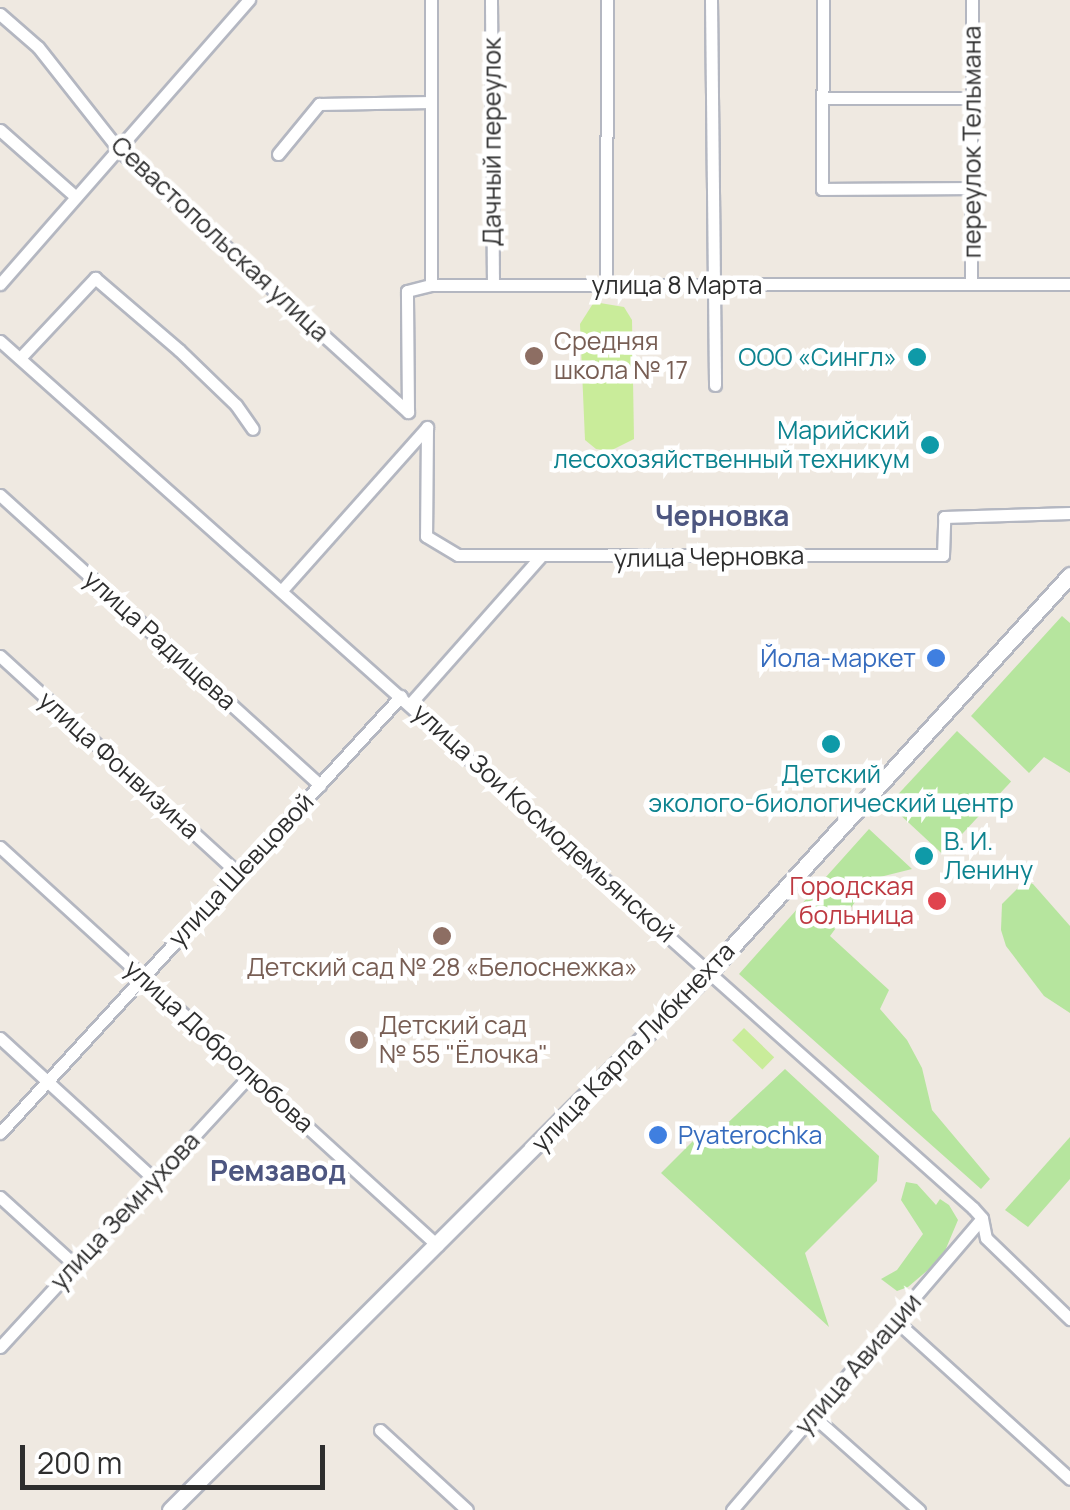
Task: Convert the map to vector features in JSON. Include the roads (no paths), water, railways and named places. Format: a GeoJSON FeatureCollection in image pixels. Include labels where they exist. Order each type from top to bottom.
{"type":"FeatureCollection","features":[{"type":"Feature","properties":{"kind":"main road","name":"улица Карла Либкнехта"},"geometry":{"type":"LineString","coordinates":[[173,1508],[711,970],[1070,575]]}},
{"type":"Feature","properties":{"kind":"street"},"geometry":{"type":"LineString","coordinates":[[0,284],[250,0]]}},
{"type":"Feature","properties":{"kind":"street"},"geometry":{"type":"LineString","coordinates":[[430,0],[431,285]]}},
{"type":"Feature","properties":{"kind":"street","name":"Дачный переулок"},"geometry":{"type":"LineString","coordinates":[[492,0],[492,285]]}},
{"type":"Feature","properties":{"kind":"street"},"geometry":{"type":"LineString","coordinates":[[606,285],[608,0]]}},
{"type":"Feature","properties":{"kind":"street"},"geometry":{"type":"LineString","coordinates":[[712,0],[715,385]]}},
{"type":"Feature","properties":{"kind":"street"},"geometry":{"type":"LineString","coordinates":[[823,0],[822,189],[973,188]]}},
{"type":"Feature","properties":{"kind":"street","name":"переулок Тельмана"},"geometry":{"type":"LineString","coordinates":[[971,284],[972,0]]}},
{"type":"Feature","properties":{"kind":"street","name":"Севастопольская улица"},"geometry":{"type":"LineString","coordinates":[[0,14],[38,47],[120,150],[408,412],[407,290],[431,285]]}},
{"type":"Feature","properties":{"kind":"street"},"geometry":{"type":"LineString","coordinates":[[822,98],[973,98]]}},
{"type":"Feature","properties":{"kind":"street"},"geometry":{"type":"LineString","coordinates":[[278,154],[319,104],[431,102]]}},
{"type":"Feature","properties":{"kind":"street"},"geometry":{"type":"LineString","coordinates":[[0,130],[76,197]]}},
{"type":"Feature","properties":{"kind":"street"},"geometry":{"type":"LineString","coordinates":[[20,358],[95,278],[180,350],[236,405],[252,429]]}},
{"type":"Feature","properties":{"kind":"street","name":"улица 8 Марта"},"geometry":{"type":"LineString","coordinates":[[431,285],[1070,284]]}},
{"type":"Feature","properties":{"kind":"street","name":"улица Зои Космодемьянской"},"geometry":{"type":"LineString","coordinates":[[0,341],[711,970],[982,1218],[986,1238],[1070,1318]]}},
{"type":"Feature","properties":{"kind":"street","name":"улица Черновка"},"geometry":{"type":"LineString","coordinates":[[282,590],[427,427],[426,536],[458,556],[944,555],[944,517],[1070,513]]}},
{"type":"Feature","properties":{"kind":"street","name":"улица Радищева"},"geometry":{"type":"LineString","coordinates":[[0,495],[320,785]]}},
{"type":"Feature","properties":{"kind":"street","name":"улица Шевцовой"},"geometry":{"type":"LineString","coordinates":[[0,1132],[320,785],[540,557]]}},
{"type":"Feature","properties":{"kind":"street","name":"улица Фонвизина"},"geometry":{"type":"LineString","coordinates":[[0,656],[238,873]]}},
{"type":"Feature","properties":{"kind":"street","name":"улица Добролюбова"},"geometry":{"type":"LineString","coordinates":[[0,847],[438,1246]]}},
{"type":"Feature","properties":{"kind":"street"},"geometry":{"type":"LineString","coordinates":[[0,1038],[154,1179]]}},
{"type":"Feature","properties":{"kind":"street","name":"улица Земнухова"},"geometry":{"type":"LineString","coordinates":[[1,1345],[250,1075]]}},
{"type":"Feature","properties":{"kind":"street"},"geometry":{"type":"LineString","coordinates":[[0,1197],[75,1266]]}},
{"type":"Feature","properties":{"kind":"street","name":"улица Авиации"},"geometry":{"type":"LineString","coordinates":[[733,1510],[982,1218]]}},
{"type":"Feature","properties":{"kind":"street"},"geometry":{"type":"LineString","coordinates":[[896,1321],[1070,1478]]}},
{"type":"Feature","properties":{"kind":"street"},"geometry":{"type":"LineString","coordinates":[[812,1416],[919,1510]]}},
{"type":"Feature","properties":{"kind":"street"},"geometry":{"type":"LineString","coordinates":[[380,1430],[467,1510]]}},
{"type":"Feature","properties":{"kind":"place","name":"Средняя школа № 17"},"geometry":{"type":"Point","coordinates":[534,356]}},
{"type":"Feature","properties":{"kind":"place","name":"ООО «Сингл»"},"geometry":{"type":"Point","coordinates":[917,357]}},
{"type":"Feature","properties":{"kind":"place","name":"Марийский лесохозяйственный техникум"},"geometry":{"type":"Point","coordinates":[930,445]}},
{"type":"Feature","properties":{"kind":"place","name":"Йола-маркет"},"geometry":{"type":"Point","coordinates":[936,658]}},
{"type":"Feature","properties":{"kind":"place","name":"Детский эколого-биологический центр"},"geometry":{"type":"Point","coordinates":[831,744]}},
{"type":"Feature","properties":{"kind":"place","name":"В. И. Ленину"},"geometry":{"type":"Point","coordinates":[924,856]}},
{"type":"Feature","properties":{"kind":"place","name":"Городская больница"},"geometry":{"type":"Point","coordinates":[937,901]}},
{"type":"Feature","properties":{"kind":"place","name":"Детский сад № 28 «Белоснежка»"},"geometry":{"type":"Point","coordinates":[442,936]}},
{"type":"Feature","properties":{"kind":"place","name":"Детский сад № 55 \"Ёлочка\""},"geometry":{"type":"Point","coordinates":[359,1040]}},
{"type":"Feature","properties":{"kind":"place","name":"Pyaterochka"},"geometry":{"type":"Point","coordinates":[658,1135]}},
{"type":"Feature","properties":{"kind":"district","name":"Черновка"},"geometry":{"type":"Point","coordinates":[722,515]}},
{"type":"Feature","properties":{"kind":"district","name":"Ремзавод"},"geometry":{"type":"Point","coordinates":[278,1170]}}]}
